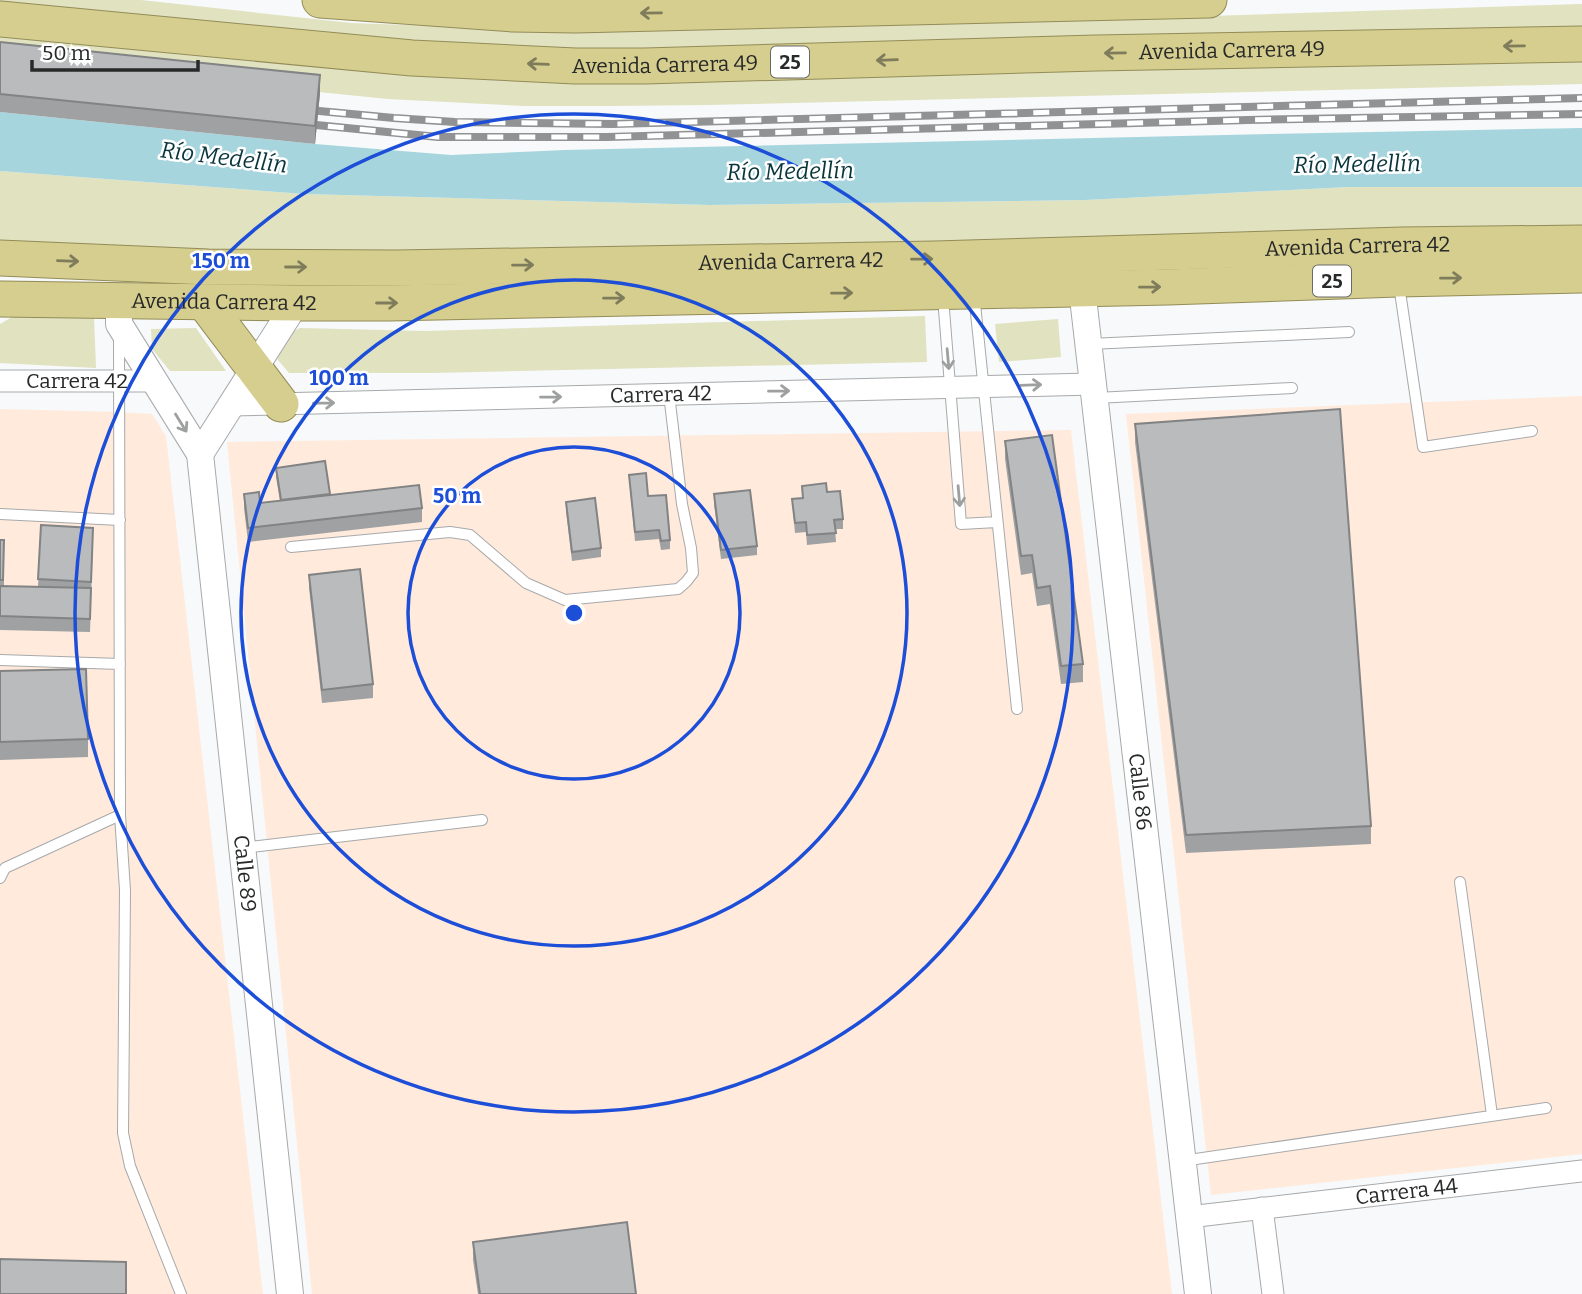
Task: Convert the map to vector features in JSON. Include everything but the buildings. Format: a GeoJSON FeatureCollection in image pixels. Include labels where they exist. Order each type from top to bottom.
{"type":"FeatureCollection","features":[{"type":"Feature","properties":{"kind":"highway"},"geometry":{"type":"LineString","coordinates":[[320,0],[513,14],[589,15],[1209,0]]}},
{"type":"Feature","properties":{"kind":"highway"},"geometry":{"type":"LineString","coordinates":[[710,12],[752,0]]}},
{"type":"Feature","properties":{"kind":"highway","name":"Avenida Carrera 49"},"geometry":{"type":"LineString","coordinates":[[0,19],[412,58],[575,66],[1582,44]]}},
{"type":"Feature","properties":{"kind":"highway","name":"Avenida Carrera 42"},"geometry":{"type":"LineString","coordinates":[[0,258],[208,267],[396,268],[935,259],[1402,245],[1582,243]]}},
{"type":"Feature","properties":{"kind":"highway","name":"Avenida Carrera 42"},"geometry":{"type":"LineString","coordinates":[[3,301],[119,312],[204,302],[478,302],[1582,275]]}},
{"type":"Feature","properties":{"kind":"highway"},"geometry":{"type":"LineString","coordinates":[[204,302],[281,404]]}},
{"type":"Feature","properties":{"kind":"street","name":"Calle 86"},"geometry":{"type":"LineString","coordinates":[[1082,289],[1198,1294]]}},
{"type":"Feature","properties":{"kind":"street"},"geometry":{"type":"LineString","coordinates":[[200,454],[296,303]]}},
{"type":"Feature","properties":{"kind":"street","name":"Calle 89"},"geometry":{"type":"LineString","coordinates":[[119,312],[154,381],[200,454],[290,1294]]}},
{"type":"Feature","properties":{"kind":"street","name":"Carrera 42"},"geometry":{"type":"LineString","coordinates":[[0,381],[154,381]]}},
{"type":"Feature","properties":{"kind":"street","name":"Carrera 42"},"geometry":{"type":"LineString","coordinates":[[231,405],[984,386],[1093,391]]}},
{"type":"Feature","properties":{"kind":"street","name":"Carrera 44"},"geometry":{"type":"LineString","coordinates":[[1189,1217],[1582,1171]]}},
{"type":"Feature","properties":{"kind":"street"},"geometry":{"type":"LineString","coordinates":[[1262,1208],[1273,1294]]}},
{"type":"Feature","properties":{"kind":"lane"},"geometry":{"type":"LineString","coordinates":[[1398,279],[1423,447],[1532,431]]}},
{"type":"Feature","properties":{"kind":"lane"},"geometry":{"type":"LineString","coordinates":[[958,291],[984,386],[1017,709]]}},
{"type":"Feature","properties":{"kind":"lane"},"geometry":{"type":"LineString","coordinates":[[958,291],[951,387],[961,524],[997,522]]}},
{"type":"Feature","properties":{"kind":"lane"},"geometry":{"type":"LineString","coordinates":[[119,312],[120,815],[125,890],[123,1133],[130,1166],[181,1294]]}},
{"type":"Feature","properties":{"kind":"lane"},"geometry":{"type":"LineString","coordinates":[[1088,344],[1349,332]]}},
{"type":"Feature","properties":{"kind":"lane"},"geometry":{"type":"LineString","coordinates":[[1093,391],[1292,388]]}},
{"type":"Feature","properties":{"kind":"lane"},"geometry":{"type":"LineString","coordinates":[[291,547],[450,532],[470,535],[526,583],[565,600],[678,589],[693,573],[682,504],[670,394]]}},
{"type":"Feature","properties":{"kind":"lane"},"geometry":{"type":"LineString","coordinates":[[0,514],[120,520]]}},
{"type":"Feature","properties":{"kind":"lane"},"geometry":{"type":"LineString","coordinates":[[0,660],[120,664]]}},
{"type":"Feature","properties":{"kind":"lane"},"geometry":{"type":"LineString","coordinates":[[0,878],[5,868],[120,815]]}},
{"type":"Feature","properties":{"kind":"lane"},"geometry":{"type":"LineString","coordinates":[[242,848],[482,820]]}},
{"type":"Feature","properties":{"kind":"lane"},"geometry":{"type":"LineString","coordinates":[[1460,882],[1492,1115]]}},
{"type":"Feature","properties":{"kind":"lane"},"geometry":{"type":"LineString","coordinates":[[1182,1161],[1546,1108]]}},
{"type":"Feature","properties":{"kind":"shaded area"},"geometry":{"type":"Polygon","coordinates":[[[1582,396],[1582,1154],[1211,1195],[1126,414],[1582,396]]]}},
{"type":"Feature","properties":{"kind":"shaded area"},"geometry":{"type":"Polygon","coordinates":[[[0,409],[152,414],[166,436],[263,1294],[0,1294],[0,409]]]}},
{"type":"Feature","properties":{"kind":"shaded area"},"geometry":{"type":"Polygon","coordinates":[[[1071,430],[1172,1294],[312,1294],[227,442],[1071,430]]]}},
{"type":"Feature","properties":{"kind":"green space"},"geometry":{"type":"Polygon","coordinates":[[[0,0],[141,0],[351,23],[574,31],[1053,21],[1582,4],[1582,30],[632,56],[446,48],[0,4],[0,0]]]}},
{"type":"Feature","properties":{"kind":"green space"},"geometry":{"type":"Polygon","coordinates":[[[0,35],[472,79],[560,81],[840,77],[1582,58],[1582,84],[707,105],[525,106],[388,99],[0,60],[0,35]]]}},
{"type":"Feature","properties":{"kind":"green space"},"geometry":{"type":"Polygon","coordinates":[[[0,171],[304,194],[709,205],[1085,200],[1349,187],[1582,187],[1582,232],[473,260],[0,245],[0,171]]]}},
{"type":"Feature","properties":{"kind":"green space"},"geometry":{"type":"Polygon","coordinates":[[[925,316],[927,362],[432,373],[289,373],[278,360],[275,349],[284,336],[300,328],[426,331],[925,316]]]}},
{"type":"Feature","properties":{"kind":"green space"},"geometry":{"type":"Polygon","coordinates":[[[12,317],[94,318],[96,368],[0,363],[0,324],[12,317]]]}},
{"type":"Feature","properties":{"kind":"green space"},"geometry":{"type":"Polygon","coordinates":[[[1058,319],[1061,357],[999,362],[995,324],[1058,319]]]}},
{"type":"Feature","properties":{"kind":"green space"},"geometry":{"type":"Polygon","coordinates":[[[196,328],[226,371],[170,371],[152,349],[151,329],[196,328]]]}},
{"type":"Feature","properties":{"kind":"water","name":"Río Medellín"},"geometry":{"type":"Polygon","coordinates":[[[0,112],[451,155],[565,150],[1582,128],[1582,187],[1349,187],[1085,200],[709,205],[304,194],[0,171],[0,112]]]}},
{"type":"Feature","properties":{"kind":"railway"},"geometry":{"type":"LineString","coordinates":[[298,109],[455,122],[613,124],[1582,98]]}},
{"type":"Feature","properties":{"kind":"railway"},"geometry":{"type":"LineString","coordinates":[[296,123],[438,137],[607,137],[1582,114]]}}]}
